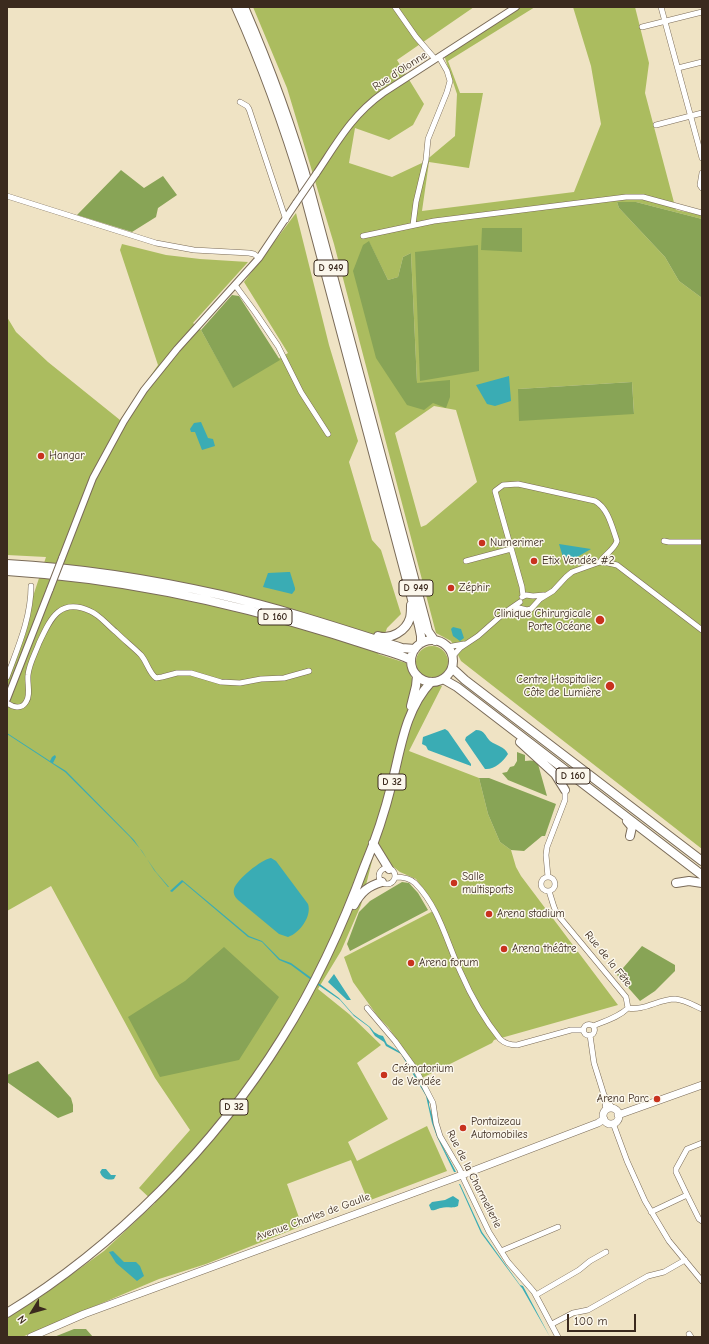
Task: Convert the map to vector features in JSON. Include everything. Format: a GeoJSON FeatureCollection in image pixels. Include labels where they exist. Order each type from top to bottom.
{"type":"FeatureCollection","features":[{"type":"Feature","properties":{"kind":"main road","name":"D 949"},"geometry":{"type":"LineString","coordinates":[[236,7],[270,90],[300,180],[421,633],[418,646]]}},
{"type":"Feature","properties":{"kind":"main road","name":"D 949"},"geometry":{"type":"LineString","coordinates":[[244,7],[275,82],[305,172],[427,628],[435,641]]}},
{"type":"Feature","properties":{"kind":"main road","name":"D 160"},"geometry":{"type":"LineString","coordinates":[[7,564],[108,574],[178,586],[271,608],[402,648],[418,646]]}},
{"type":"Feature","properties":{"kind":"main road","name":"D 160"},"geometry":{"type":"LineString","coordinates":[[7,571],[113,582],[147,587],[203,599],[308,626],[411,660]]}},
{"type":"Feature","properties":{"kind":"main road"},"geometry":{"type":"LineString","coordinates":[[346,630],[384,638],[395,635],[403,629],[408,622],[411,615],[412,598]]}},
{"type":"Feature","properties":{"kind":"main road"},"geometry":{"type":"LineString","coordinates":[[425,641],[435,641],[444,644],[447,647],[452,658],[452,668],[443,679],[431,682],[423,680],[417,676],[413,671],[411,660],[418,646],[425,641]]}},
{"type":"Feature","properties":{"kind":"main road","name":"D 160"},"geometry":{"type":"LineString","coordinates":[[452,668],[465,680],[702,861]]}},
{"type":"Feature","properties":{"kind":"main road","name":"D 32"},"geometry":{"type":"LineString","coordinates":[[7,1313],[49,1286],[89,1255],[137,1213],[190,1160],[244,1094],[282,1038],[316,977],[337,935],[357,887],[389,792],[408,721],[417,676]]}},
{"type":"Feature","properties":{"kind":"main road","name":"D 160"},"geometry":{"type":"LineString","coordinates":[[443,679],[480,705],[702,875]]}},
{"type":"Feature","properties":{"kind":"main road","name":"D 32"},"geometry":{"type":"LineString","coordinates":[[408,721],[416,704],[431,682]]}},
{"type":"Feature","properties":{"kind":"main road"},"geometry":{"type":"LineString","coordinates":[[480,705],[550,768],[565,790]]}},
{"type":"Feature","properties":{"kind":"main road"},"geometry":{"type":"LineString","coordinates":[[614,807],[632,827],[630,836]]}},
{"type":"Feature","properties":{"kind":"main road"},"geometry":{"type":"LineString","coordinates":[[373,843],[389,869]]}},
{"type":"Feature","properties":{"kind":"main road"},"geometry":{"type":"LineString","coordinates":[[676,883],[689,881],[702,882]]}},
{"type":"Feature","properties":{"kind":"main road"},"geometry":{"type":"LineString","coordinates":[[337,935],[348,920],[355,903],[361,894],[369,887],[382,882]]}},
{"type":"Feature","properties":{"kind":"main road"},"geometry":{"type":"LineString","coordinates":[[618,1114],[702,1085]]}},
{"type":"Feature","properties":{"kind":"main road"},"geometry":{"type":"LineString","coordinates":[[609,1109],[616,1110],[618,1114],[617,1121],[609,1124],[604,1119],[603,1114],[609,1109]]}},
{"type":"Feature","properties":{"kind":"main road","name":"Avenue Charles de Gaulle"},"geometry":{"type":"LineString","coordinates":[[30,1337],[84,1314],[462,1175],[598,1123],[604,1119]]}},
{"type":"Feature","properties":{"kind":"street"},"geometry":{"type":"LineString","coordinates":[[394,7],[416,37],[437,58],[447,71],[450,81],[428,139],[426,160],[414,211],[413,225]]}},
{"type":"Feature","properties":{"kind":"street","name":"Rue d'Olonne"},"geometry":{"type":"LineString","coordinates":[[7,699],[93,478],[124,421],[144,390],[161,368],[260,258],[347,127],[363,110],[383,93],[516,7]]}},
{"type":"Feature","properties":{"kind":"street"},"geometry":{"type":"LineString","coordinates":[[661,7],[702,158]]}},
{"type":"Feature","properties":{"kind":"street"},"geometry":{"type":"LineString","coordinates":[[642,27],[702,12]]}},
{"type":"Feature","properties":{"kind":"street"},"geometry":{"type":"LineString","coordinates":[[678,68],[702,62]]}},
{"type":"Feature","properties":{"kind":"street"},"geometry":{"type":"LineString","coordinates":[[240,102],[249,109],[286,220]]}},
{"type":"Feature","properties":{"kind":"street"},"geometry":{"type":"LineString","coordinates":[[656,125],[702,112]]}},
{"type":"Feature","properties":{"kind":"street"},"geometry":{"type":"LineString","coordinates":[[702,173],[700,185],[702,188]]}},
{"type":"Feature","properties":{"kind":"street"},"geometry":{"type":"LineString","coordinates":[[7,196],[156,243],[194,250],[254,254],[260,258]]}},
{"type":"Feature","properties":{"kind":"street"},"geometry":{"type":"LineString","coordinates":[[363,236],[413,225],[512,210],[626,197],[650,199],[702,213]]}},
{"type":"Feature","properties":{"kind":"street"},"geometry":{"type":"LineString","coordinates":[[235,285],[278,346],[301,392],[328,434]]}},
{"type":"Feature","properties":{"kind":"street"},"geometry":{"type":"LineString","coordinates":[[536,604],[535,600],[528,596],[522,587],[511,549],[495,491],[503,485],[518,484],[599,503],[607,516],[616,541],[615,545],[600,562]]}},
{"type":"Feature","properties":{"kind":"street"},"geometry":{"type":"LineString","coordinates":[[664,541],[702,542]]}},
{"type":"Feature","properties":{"kind":"street"},"geometry":{"type":"LineString","coordinates":[[466,561],[511,549]]}},
{"type":"Feature","properties":{"kind":"street"},"geometry":{"type":"LineString","coordinates":[[510,610],[522,608],[527,610],[531,609],[540,599],[557,587],[569,574],[600,562],[617,566],[702,630]]}},
{"type":"Feature","properties":{"kind":"street"},"geometry":{"type":"LineString","coordinates":[[7,676],[28,618],[31,604],[31,586]]}},
{"type":"Feature","properties":{"kind":"street"},"geometry":{"type":"LineString","coordinates":[[452,658],[458,650],[528,596],[539,596],[549,593]]}},
{"type":"Feature","properties":{"kind":"street"},"geometry":{"type":"LineString","coordinates":[[520,602],[522,608]]}},
{"type":"Feature","properties":{"kind":"street"},"geometry":{"type":"LineString","coordinates":[[7,703],[17,707],[20,707],[26,703],[28,696],[27,677],[30,665],[49,621],[60,610],[73,607],[85,609],[101,618],[141,655],[156,678],[177,673],[190,673],[221,682],[240,683],[261,679],[284,678],[309,671]]}},
{"type":"Feature","properties":{"kind":"street"},"geometry":{"type":"LineString","coordinates":[[447,647],[467,643]]}},
{"type":"Feature","properties":{"kind":"street","name":"Rue de la Fête"},"geometry":{"type":"LineString","coordinates":[[548,877],[546,855],[547,847],[566,797],[565,790]]}},
{"type":"Feature","properties":{"kind":"street"},"geometry":{"type":"LineString","coordinates":[[384,869],[389,869],[395,877],[391,883],[386,884],[382,882],[380,873],[384,869]]}},
{"type":"Feature","properties":{"kind":"street"},"geometry":{"type":"LineString","coordinates":[[395,877],[408,879],[414,882],[435,910],[473,999],[500,1039],[510,1045],[517,1045],[571,1030],[583,1030]]}},
{"type":"Feature","properties":{"kind":"street","name":"Rue de la Fête"},"geometry":{"type":"LineString","coordinates":[[548,877],[554,880],[555,885],[553,889],[549,891]]}},
{"type":"Feature","properties":{"kind":"street","name":"Rue de la Fête"},"geometry":{"type":"LineString","coordinates":[[548,877],[542,880],[541,884],[545,890],[549,891],[554,908],[626,997],[628,1008]]}},
{"type":"Feature","properties":{"kind":"street"},"geometry":{"type":"LineString","coordinates":[[583,1030],[586,1024],[594,1026],[607,1019],[619,1016],[628,1008],[638,1009],[658,1002],[676,999],[702,1009]]}},
{"type":"Feature","properties":{"kind":"street","name":"Rue de la Charmellerie"},"geometry":{"type":"LineString","coordinates":[[367,1008],[395,1041],[416,1070],[433,1103],[436,1123],[440,1136],[462,1175],[489,1232],[501,1251],[536,1295],[558,1337]]}},
{"type":"Feature","properties":{"kind":"street"},"geometry":{"type":"LineString","coordinates":[[590,1035],[594,1031],[594,1026]]}},
{"type":"Feature","properties":{"kind":"street"},"geometry":{"type":"LineString","coordinates":[[583,1030],[587,1035],[590,1035]]}},
{"type":"Feature","properties":{"kind":"street"},"geometry":{"type":"LineString","coordinates":[[590,1035],[594,1062],[609,1109]]}},
{"type":"Feature","properties":{"kind":"street"},"geometry":{"type":"LineString","coordinates":[[613,1123],[627,1161],[651,1212],[669,1241],[702,1281]]}},
{"type":"Feature","properties":{"kind":"street"},"geometry":{"type":"LineString","coordinates":[[702,1143],[687,1149],[676,1169],[687,1195],[699,1219],[702,1221]]}},
{"type":"Feature","properties":{"kind":"street"},"geometry":{"type":"LineString","coordinates":[[651,1212],[687,1195]]}},
{"type":"Feature","properties":{"kind":"street"},"geometry":{"type":"LineString","coordinates":[[501,1251],[558,1227]]}},
{"type":"Feature","properties":{"kind":"street"},"geometry":{"type":"LineString","coordinates":[[536,1295],[579,1270],[590,1261],[606,1252]]}},
{"type":"Feature","properties":{"kind":"street"},"geometry":{"type":"LineString","coordinates":[[552,1324],[573,1313],[588,1310],[648,1276],[664,1272],[685,1260]]}},
{"type":"Feature","properties":{"kind":"green space"},"geometry":{"type":"Polygon","coordinates":[[[253,7],[474,7],[397,60],[424,104],[413,125],[389,140],[355,128],[349,163],[392,177],[424,162],[455,136],[457,94],[443,52],[510,7],[535,7],[448,61],[460,93],[483,93],[469,168],[429,162],[422,211],[574,192],[601,124],[591,66],[573,7],[635,7],[649,63],[645,93],[676,210],[702,215],[702,219],[636,202],[617,202],[619,208],[665,257],[679,281],[702,298],[702,849],[461,661],[451,641],[436,633],[334,244],[287,88],[253,7]],[[369,242],[417,383],[411,253],[403,257],[398,277],[388,280],[369,242]],[[632,382],[518,390],[634,413],[632,382]],[[434,406],[395,433],[421,527],[426,525],[477,482],[456,410],[434,406]]]}},
{"type":"Feature","properties":{"kind":"green space"},"geometry":{"type":"Polygon","coordinates":[[[121,170],[144,188],[163,176],[177,195],[158,208],[156,217],[132,232],[77,215],[121,170]]]}},
{"type":"Feature","properties":{"kind":"green space"},"geometry":{"type":"Polygon","coordinates":[[[617,202],[636,202],[702,219],[702,298],[679,281],[665,257],[619,208],[617,202]]]}},
{"type":"Feature","properties":{"kind":"green space"},"geometry":{"type":"Polygon","coordinates":[[[296,213],[329,345],[358,441],[349,462],[372,540],[381,550],[401,614],[387,628],[378,654],[406,663],[413,681],[442,686],[409,751],[479,778],[488,814],[500,842],[511,850],[516,867],[521,876],[618,1005],[494,1040],[492,1043],[422,1078],[411,1059],[388,1027],[379,1018],[353,982],[344,957],[437,909],[416,879],[400,872],[391,865],[378,843],[401,766],[391,785],[361,905],[341,951],[318,989],[349,1014],[381,1045],[357,1063],[388,1119],[348,1142],[357,1161],[427,1126],[447,1171],[368,1201],[351,1160],[287,1184],[302,1226],[206,1264],[159,1279],[22,1337],[7,1337],[7,1317],[36,1300],[104,1251],[155,1203],[139,1188],[190,1130],[155,1078],[51,886],[7,911],[7,675],[46,557],[7,555],[7,317],[16,332],[48,362],[120,420],[158,365],[120,250],[122,244],[166,255],[248,262],[193,323],[201,330],[233,387],[288,353],[244,282],[296,213]]]}},
{"type":"Feature","properties":{"kind":"green space"},"geometry":{"type":"Polygon","coordinates":[[[482,228],[522,228],[522,252],[481,250],[482,228]]]}},
{"type":"Feature","properties":{"kind":"green space"},"geometry":{"type":"Polygon","coordinates":[[[369,241],[388,280],[398,277],[403,257],[411,253],[417,383],[450,380],[450,397],[446,408],[433,403],[424,410],[407,405],[376,358],[353,271],[363,245],[369,241]]]}},
{"type":"Feature","properties":{"kind":"green space"},"geometry":{"type":"Polygon","coordinates":[[[478,245],[479,371],[420,381],[415,252],[478,245]]]}},
{"type":"Feature","properties":{"kind":"green space"},"geometry":{"type":"Polygon","coordinates":[[[232,295],[239,296],[280,360],[233,388],[201,330],[232,295]]]}},
{"type":"Feature","properties":{"kind":"green space"},"geometry":{"type":"Polygon","coordinates":[[[632,382],[634,414],[519,421],[518,389],[632,382]]]}},
{"type":"Feature","properties":{"kind":"green space"},"geometry":{"type":"Polygon","coordinates":[[[429,646],[435,646],[445,653],[448,662],[447,668],[441,675],[435,678],[429,678],[419,671],[416,665],[416,659],[423,649],[429,646]]]}},
{"type":"Feature","properties":{"kind":"green space"},"geometry":{"type":"Polygon","coordinates":[[[517,752],[525,755],[525,761],[529,760],[538,764],[547,796],[508,780],[502,773],[507,772],[510,767],[514,766],[517,761],[517,752]]]}},
{"type":"Feature","properties":{"kind":"green space"},"geometry":{"type":"Polygon","coordinates":[[[479,778],[489,778],[556,804],[545,836],[542,836],[524,851],[511,850],[500,842],[488,814],[479,778]]]}},
{"type":"Feature","properties":{"kind":"green space"},"geometry":{"type":"Polygon","coordinates":[[[402,882],[409,883],[418,893],[428,910],[350,951],[347,944],[359,912],[370,901],[402,882]]]}},
{"type":"Feature","properties":{"kind":"green space"},"geometry":{"type":"Polygon","coordinates":[[[642,946],[675,965],[675,971],[655,991],[640,1001],[617,975],[642,946]]]}},
{"type":"Feature","properties":{"kind":"green space"},"geometry":{"type":"Polygon","coordinates":[[[224,947],[279,997],[239,1060],[160,1077],[128,1017],[185,981],[224,947]]]}},
{"type":"Feature","properties":{"kind":"green space"},"geometry":{"type":"Polygon","coordinates":[[[38,1061],[71,1098],[73,1112],[58,1118],[7,1082],[7,1075],[38,1061]]]}},
{"type":"Feature","properties":{"kind":"green space"},"geometry":{"type":"Polygon","coordinates":[[[74,1329],[86,1329],[93,1337],[54,1337],[74,1329]]]}},
{"type":"Feature","properties":{"kind":"water"},"geometry":{"type":"Polygon","coordinates":[[[509,376],[511,401],[495,406],[487,404],[476,385],[509,376]]]}},
{"type":"Feature","properties":{"kind":"water"},"geometry":{"type":"Polygon","coordinates":[[[201,422],[208,438],[213,439],[215,446],[202,450],[195,432],[191,432],[190,429],[194,423],[201,422]]]}},
{"type":"Feature","properties":{"kind":"water"},"geometry":{"type":"Polygon","coordinates":[[[559,544],[591,549],[565,564],[559,544]]]}},
{"type":"Feature","properties":{"kind":"water"},"geometry":{"type":"Polygon","coordinates":[[[290,572],[295,588],[292,594],[263,587],[268,573],[290,572]]]}},
{"type":"Feature","properties":{"kind":"water"},"geometry":{"type":"Polygon","coordinates":[[[453,627],[461,629],[464,638],[460,641],[453,636],[451,629],[453,627]]]}},
{"type":"Feature","properties":{"kind":"water"},"geometry":{"type":"Polygon","coordinates":[[[445,729],[448,731],[471,766],[428,750],[426,746],[422,744],[423,737],[445,729]]]}},
{"type":"Feature","properties":{"kind":"water"},"geometry":{"type":"Polygon","coordinates":[[[476,730],[483,732],[490,741],[502,748],[508,754],[501,763],[495,767],[485,769],[465,740],[466,737],[476,730]]]}},
{"type":"Feature","properties":{"kind":"water"},"geometry":{"type":"Polygon","coordinates":[[[7,733],[50,761],[55,755],[56,757],[53,763],[66,771],[134,840],[140,848],[65,772],[7,733]]]}},
{"type":"Feature","properties":{"kind":"water"},"geometry":{"type":"Polygon","coordinates":[[[271,858],[276,861],[308,904],[309,909],[307,919],[304,924],[297,932],[288,937],[279,934],[238,900],[234,894],[234,889],[239,880],[256,866],[271,858]]]}},
{"type":"Feature","properties":{"kind":"water"},"geometry":{"type":"Polygon","coordinates":[[[147,859],[156,872],[169,887],[154,870],[147,859]]]}},
{"type":"Feature","properties":{"kind":"water"},"geometry":{"type":"Polygon","coordinates":[[[182,880],[249,936],[262,941],[280,959],[291,963],[339,998],[353,1014],[370,1027],[374,1032],[383,1036],[387,1044],[402,1053],[429,1098],[429,1105],[440,1141],[456,1172],[454,1172],[437,1137],[432,1123],[426,1096],[401,1054],[386,1046],[384,1042],[375,1036],[369,1027],[354,1016],[340,1000],[291,965],[279,960],[262,942],[248,937],[183,882],[172,892],[170,891],[182,880]]]}},
{"type":"Feature","properties":{"kind":"water"},"geometry":{"type":"Polygon","coordinates":[[[334,974],[351,1000],[347,1000],[328,982],[334,974]]]}},
{"type":"Feature","properties":{"kind":"water"},"geometry":{"type":"Polygon","coordinates":[[[102,1169],[106,1169],[111,1175],[116,1175],[114,1179],[109,1180],[103,1177],[100,1172],[102,1169]]]}},
{"type":"Feature","properties":{"kind":"water"},"geometry":{"type":"Polygon","coordinates":[[[459,1184],[482,1232],[520,1285],[523,1286],[550,1337],[522,1288],[481,1233],[459,1184]]]}},
{"type":"Feature","properties":{"kind":"water"},"geometry":{"type":"Polygon","coordinates":[[[453,1196],[459,1200],[458,1206],[443,1207],[431,1210],[429,1205],[432,1202],[445,1200],[453,1196]]]}},
{"type":"Feature","properties":{"kind":"water"},"geometry":{"type":"Polygon","coordinates":[[[113,1251],[124,1262],[136,1262],[140,1266],[144,1276],[137,1281],[116,1263],[109,1252],[113,1251]]]}},
{"type":"Feature","properties":{"kind":"place","name":"Hangar"},"geometry":{"type":"Point","coordinates":[41,456]}},
{"type":"Feature","properties":{"kind":"place","name":"Numerimer"},"geometry":{"type":"Point","coordinates":[482,543]}},
{"type":"Feature","properties":{"kind":"place","name":"Etix Vendée #2"},"geometry":{"type":"Point","coordinates":[534,561]}},
{"type":"Feature","properties":{"kind":"place","name":"Zéphir"},"geometry":{"type":"Point","coordinates":[451,588]}},
{"type":"Feature","properties":{"kind":"place","name":"Clinique Chirurgicale Porte Océane"},"geometry":{"type":"Point","coordinates":[600,620]}},
{"type":"Feature","properties":{"kind":"place","name":"Centre Hospitalier Côte de Lumière"},"geometry":{"type":"Point","coordinates":[610,686]}},
{"type":"Feature","properties":{"kind":"place","name":"Salle multisports"},"geometry":{"type":"Point","coordinates":[454,883]}},
{"type":"Feature","properties":{"kind":"place","name":"Arena stadium"},"geometry":{"type":"Point","coordinates":[489,914]}},
{"type":"Feature","properties":{"kind":"place","name":"Arena théâtre"},"geometry":{"type":"Point","coordinates":[504,949]}},
{"type":"Feature","properties":{"kind":"place","name":"Arena forum"},"geometry":{"type":"Point","coordinates":[411,963]}},
{"type":"Feature","properties":{"kind":"place","name":"Crématorium de Vendée"},"geometry":{"type":"Point","coordinates":[384,1075]}},
{"type":"Feature","properties":{"kind":"place","name":"Arena Parc"},"geometry":{"type":"Point","coordinates":[657,1099]}},
{"type":"Feature","properties":{"kind":"place","name":"Pontaizeau Automobiles"},"geometry":{"type":"Point","coordinates":[463,1128]}}]}
